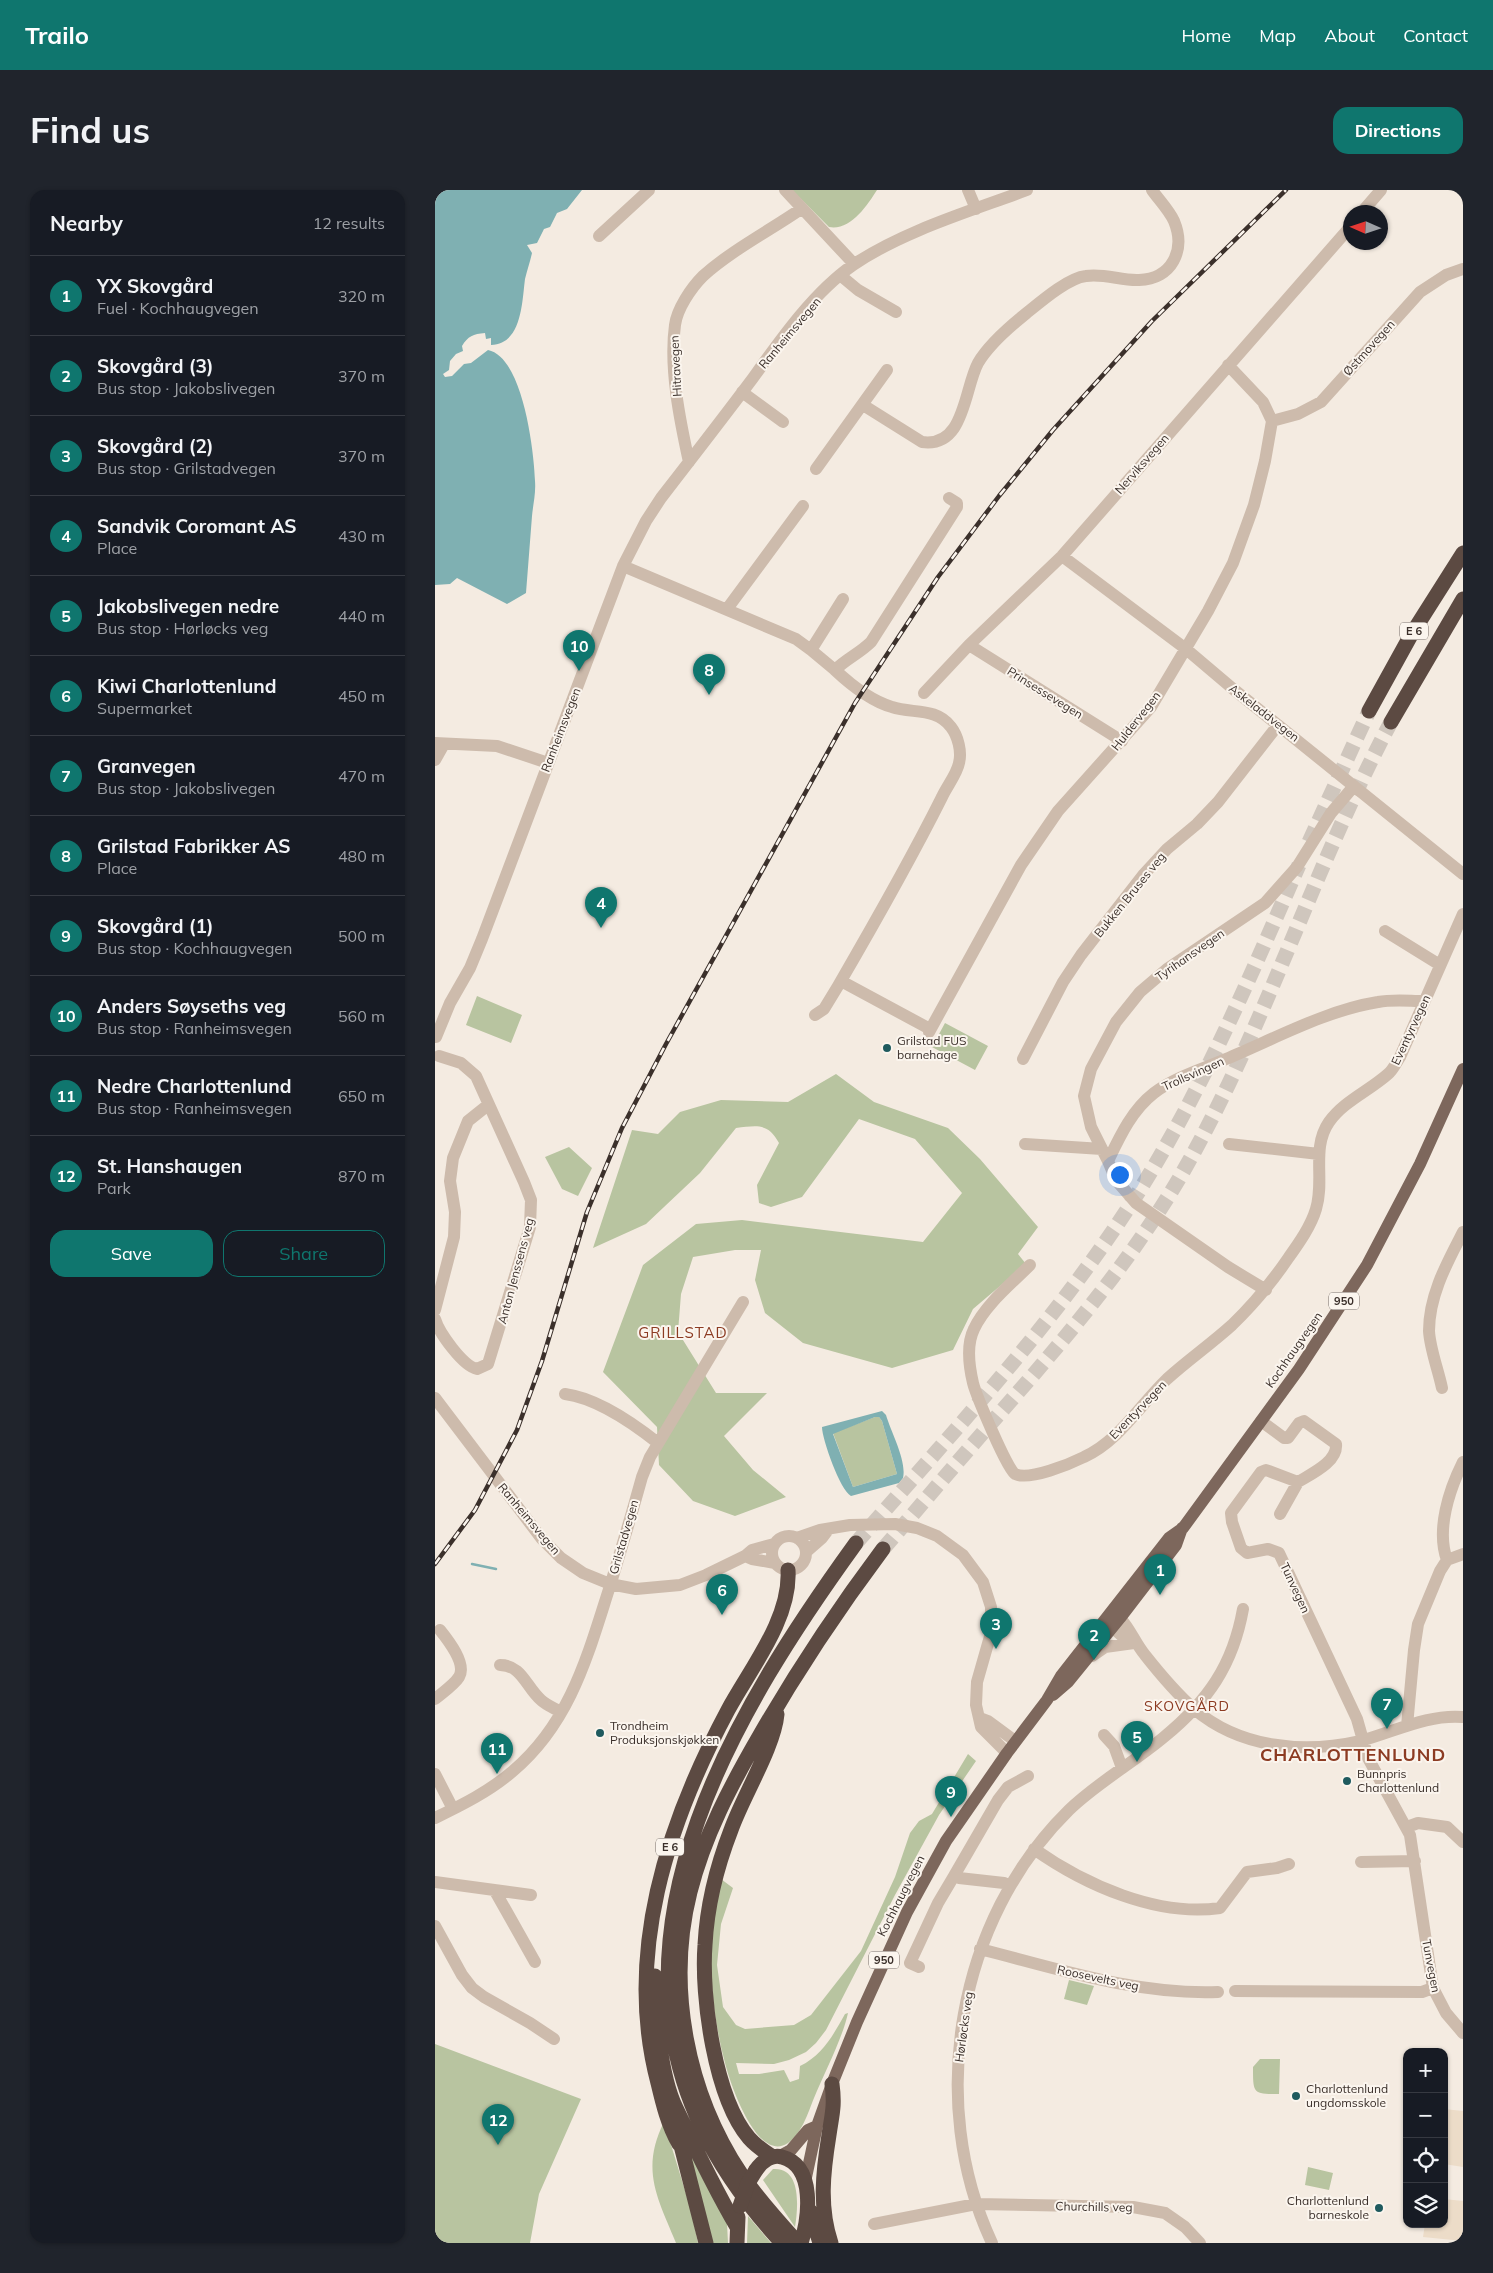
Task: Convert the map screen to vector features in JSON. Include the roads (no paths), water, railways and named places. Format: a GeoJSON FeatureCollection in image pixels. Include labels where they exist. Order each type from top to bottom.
{"type":"FeatureCollection","features":[{"type":"Feature","properties":{"kind":"highway","name":"E 6"},"geometry":{"type":"LineString","coordinates":[[1369,711],[1411,635],[1463,552]]}},
{"type":"Feature","properties":{"kind":"highway","name":"E 6"},"geometry":{"type":"LineString","coordinates":[[1391,722],[1463,599]]}},
{"type":"Feature","properties":{"kind":"highway","name":"E 6"},"geometry":{"type":"LineString","coordinates":[[706,2243],[679,2144],[675,2107],[658,2029],[656,1954],[663,1904],[685,1858],[719,1770],[754,1698],[809,1608],[856,1543]]}},
{"type":"Feature","properties":{"kind":"highway","name":"E 6"},"geometry":{"type":"LineString","coordinates":[[801,2241],[741,2174],[713,2122],[694,2071],[688,2047],[680,1983],[684,1925],[697,1867],[727,1795],[777,1705],[845,1601],[883,1549]]}},
{"type":"Feature","properties":{"kind":"highway","name":"E 6"},"geometry":{"type":"LineString","coordinates":[[679,2144],[671,2131],[654,2068],[646,2015],[645,1972],[651,1918],[667,1856],[685,1805],[721,1724],[778,1620],[787,1593],[781,1566]]}},
{"type":"Feature","properties":{"kind":"highway","name":"E 6"},"geometry":{"type":"LineString","coordinates":[[776,2157],[749,2138],[739,2122],[725,2088],[713,2048],[704,1972],[707,1923],[718,1870],[741,1803],[775,1728],[777,1705]]}},
{"type":"Feature","properties":{"kind":"highway","name":"E 6"},"geometry":{"type":"LineString","coordinates":[[685,1858],[677,1890],[668,1956],[670,2015],[681,2073],[691,2103],[713,2151],[750,2205],[782,2243]]}},
{"type":"Feature","properties":{"kind":"highway"},"geometry":{"type":"LineString","coordinates":[[831,2243],[825,2220],[822,2191],[827,2146],[835,2104],[833,2084]]}},
{"type":"Feature","properties":{"kind":"highway","name":"E 6"},"geometry":{"type":"LineString","coordinates":[[675,2107],[709,2179],[737,2227]]}},
{"type":"Feature","properties":{"kind":"highway"},"geometry":{"type":"LineString","coordinates":[[737,2243],[740,2206],[748,2183],[763,2163],[776,2157],[792,2162],[799,2167],[805,2182],[807,2200],[820,2243]]}},
{"type":"Feature","properties":{"kind":"highway"},"geometry":{"type":"LineString","coordinates":[[801,2241],[807,2200]]}},
{"type":"Feature","properties":{"kind":"main road","name":"Kochhaugvegen"},"geometry":{"type":"LineString","coordinates":[[1047,1700],[1068,1682],[1086,1659],[1169,1538],[1183,1528],[1299,1369],[1367,1264],[1420,1164],[1463,1069]]}},
{"type":"Feature","properties":{"kind":"main road","name":"Kochhaugvegen"},"geometry":{"type":"LineString","coordinates":[[805,2182],[817,2126],[833,2084],[868,1997],[918,1891],[946,1841],[1015,1741],[1047,1700],[1058,1680],[1114,1620]]}},
{"type":"Feature","properties":{"kind":"main road","name":"Kochhaugvegen"},"geometry":{"type":"LineString","coordinates":[[776,2157],[791,2150],[808,2130],[817,2126]]}},
{"type":"Feature","properties":{"kind":"street"},"geometry":{"type":"LineString","coordinates":[[599,236],[649,190]]}},
{"type":"Feature","properties":{"kind":"street"},"geometry":{"type":"LineString","coordinates":[[785,190],[854,264]]}},
{"type":"Feature","properties":{"kind":"street"},"geometry":{"type":"LineString","coordinates":[[968,190],[976,209]]}},
{"type":"Feature","properties":{"kind":"street","name":"Ranheimsvegen"},"geometry":{"type":"LineString","coordinates":[[436,1036],[450,1003],[461,987],[473,961],[623,566],[646,521],[742,392],[809,307],[841,275],[854,264],[912,234],[1027,190]]}},
{"type":"Feature","properties":{"kind":"street"},"geometry":{"type":"LineString","coordinates":[[863,405],[922,442],[931,443],[944,438],[961,418],[978,364],[987,351],[1023,316],[1068,282],[1086,276],[1138,280],[1150,279],[1169,269],[1176,259],[1180,241],[1174,220],[1152,190]]}},
{"type":"Feature","properties":{"kind":"street"},"geometry":{"type":"LineString","coordinates":[[1368,205],[1381,190]]}},
{"type":"Feature","properties":{"kind":"street","name":"Hitravegen"},"geometry":{"type":"LineString","coordinates":[[689,462],[682,430],[673,358],[675,324],[684,301],[703,277],[801,208]]}},
{"type":"Feature","properties":{"kind":"street","name":"Nerviksvegen"},"geometry":{"type":"LineString","coordinates":[[925,693],[969,645],[1063,556],[1343,235]]}},
{"type":"Feature","properties":{"kind":"street","name":"Østmovegen"},"geometry":{"type":"LineString","coordinates":[[1272,421],[1298,414],[1321,402],[1420,292],[1446,275],[1463,269]]}},
{"type":"Feature","properties":{"kind":"street"},"geometry":{"type":"LineString","coordinates":[[841,275],[858,290],[896,312]]}},
{"type":"Feature","properties":{"kind":"street"},"geometry":{"type":"LineString","coordinates":[[1228,365],[1263,402],[1272,421]]}},
{"type":"Feature","properties":{"kind":"street"},"geometry":{"type":"LineString","coordinates":[[816,469],[887,370]]}},
{"type":"Feature","properties":{"kind":"street"},"geometry":{"type":"LineString","coordinates":[[742,392],[783,422]]}},
{"type":"Feature","properties":{"kind":"street","name":"Huldervegen"},"geometry":{"type":"LineString","coordinates":[[841,981],[930,1030],[987,924],[1029,852],[1058,811],[1151,706],[1186,649],[1233,563],[1256,496],[1272,421]]}},
{"type":"Feature","properties":{"kind":"street"},"geometry":{"type":"LineString","coordinates":[[835,670],[844,661],[863,651],[871,642],[957,507],[957,503],[949,498]]}},
{"type":"Feature","properties":{"kind":"street"},"geometry":{"type":"LineString","coordinates":[[727,609],[803,506]]}},
{"type":"Feature","properties":{"kind":"street","name":"Askeladdvegen"},"geometry":{"type":"LineString","coordinates":[[1063,556],[1186,649],[1463,874]]}},
{"type":"Feature","properties":{"kind":"street"},"geometry":{"type":"LineString","coordinates":[[623,566],[796,639],[835,670],[849,684],[884,704],[937,716],[951,727],[960,744],[959,763],[936,811],[841,981],[824,1009],[815,1015]]}},
{"type":"Feature","properties":{"kind":"street"},"geometry":{"type":"LineString","coordinates":[[811,650],[843,599]]}},
{"type":"Feature","properties":{"kind":"street","name":"Prinsessevegen"},"geometry":{"type":"LineString","coordinates":[[969,645],[1122,741]]}},
{"type":"Feature","properties":{"kind":"street","name":"Bukken Bruses veg"},"geometry":{"type":"LineString","coordinates":[[1023,1059],[1063,982],[1081,955],[1144,874],[1167,849],[1197,824],[1218,802],[1278,725]]}},
{"type":"Feature","properties":{"kind":"street"},"geometry":{"type":"LineString","coordinates":[[435,760],[439,743],[497,746],[548,763]]}},
{"type":"Feature","properties":{"kind":"street","name":"Tyrihansvegen"},"geometry":{"type":"LineString","coordinates":[[1105,1155],[1087,1117],[1085,1090],[1096,1058],[1116,1022],[1140,992],[1167,969],[1265,903],[1297,867],[1331,813],[1353,786]]}},
{"type":"Feature","properties":{"kind":"street","name":"Eventyrvegen"},"geometry":{"type":"LineString","coordinates":[[1030,1265],[989,1307],[973,1329],[968,1350],[973,1384],[1005,1460],[1012,1473],[1019,1476],[1043,1472],[1072,1462],[1086,1456],[1109,1440],[1129,1422],[1165,1381],[1232,1325],[1266,1290],[1299,1243],[1316,1209],[1320,1182],[1320,1145],[1329,1123],[1346,1104],[1390,1073],[1400,1057],[1463,914]]}},
{"type":"Feature","properties":{"kind":"street"},"geometry":{"type":"LineString","coordinates":[[1385,931],[1439,965]]}},
{"type":"Feature","properties":{"kind":"street","name":"Trollsvingen"},"geometry":{"type":"LineString","coordinates":[[1105,1155],[1134,1113],[1154,1093],[1169,1084],[1344,1010],[1379,1001],[1424,1001]]}},
{"type":"Feature","properties":{"kind":"street","name":"Ranheimsvegen"},"geometry":{"type":"LineString","coordinates":[[435,1017],[450,1003]]}},
{"type":"Feature","properties":{"kind":"street"},"geometry":{"type":"LineString","coordinates":[[436,1036],[441,1046],[437,1059]]}},
{"type":"Feature","properties":{"kind":"street","name":"Anton Jenssens veg"},"geometry":{"type":"LineString","coordinates":[[435,1320],[464,1363],[477,1369],[488,1364],[530,1227],[532,1210],[528,1190],[479,1082],[472,1071],[461,1063],[437,1059]]}},
{"type":"Feature","properties":{"kind":"street"},"geometry":{"type":"LineString","coordinates":[[435,1310],[454,1237],[455,1212],[450,1181],[453,1158],[468,1121],[489,1105]]}},
{"type":"Feature","properties":{"kind":"street"},"geometry":{"type":"LineString","coordinates":[[1025,1144],[1105,1155],[1117,1180],[1135,1203],[1214,1258],[1266,1290]]}},
{"type":"Feature","properties":{"kind":"street"},"geometry":{"type":"LineString","coordinates":[[1229,1144],[1319,1154]]}},
{"type":"Feature","properties":{"kind":"street"},"geometry":{"type":"LineString","coordinates":[[1442,1388],[1429,1332],[1430,1314],[1436,1287],[1463,1232]]}},
{"type":"Feature","properties":{"kind":"street","name":"Grilstadvegen"},"geometry":{"type":"LineString","coordinates":[[743,1302],[659,1443],[642,1477],[610,1584],[636,1589],[680,1585],[706,1575],[745,1556],[752,1550],[774,1544]]}},
{"type":"Feature","properties":{"kind":"street"},"geometry":{"type":"LineString","coordinates":[[565,1394],[578,1395],[607,1410],[639,1428],[659,1443]]}},
{"type":"Feature","properties":{"kind":"street","name":"Ranheimsvegen"},"geometry":{"type":"LineString","coordinates":[[435,1398],[547,1544],[577,1570],[610,1584]]}},
{"type":"Feature","properties":{"kind":"street"},"geometry":{"type":"LineString","coordinates":[[1261,1421],[1284,1438],[1288,1438],[1299,1423],[1304,1421],[1336,1444],[1333,1455],[1326,1463],[1298,1482],[1280,1514]]}},
{"type":"Feature","properties":{"kind":"street"},"geometry":{"type":"LineString","coordinates":[[1447,1560],[1444,1551],[1446,1503],[1463,1462]]}},
{"type":"Feature","properties":{"kind":"street","name":"Tunvegen"},"geometry":{"type":"LineString","coordinates":[[1298,1482],[1265,1470],[1261,1472],[1233,1510],[1232,1522],[1241,1548],[1247,1553],[1268,1549],[1279,1553],[1357,1719],[1368,1758],[1407,1827],[1415,1861],[1433,1988],[1446,2013],[1463,2033]]}},
{"type":"Feature","properties":{"kind":"street"},"geometry":{"type":"LineString","coordinates":[[797,1538],[820,1530],[863,1523],[895,1524],[917,1528],[946,1541],[971,1564],[987,1590],[992,1620],[989,1645],[976,1691],[976,1705],[981,1718],[981,1727],[1007,1753]]}},
{"type":"Feature","properties":{"kind":"street"},"geometry":{"type":"LineString","coordinates":[[806,1552],[828,1530]]}},
{"type":"Feature","properties":{"kind":"street"},"geometry":{"type":"LineString","coordinates":[[745,1556],[781,1566],[800,1566],[804,1561],[806,1552],[803,1542],[797,1538],[786,1536],[780,1538],[774,1544],[772,1554],[781,1566]]}},
{"type":"Feature","properties":{"kind":"street"},"geometry":{"type":"LineString","coordinates":[[1407,1726],[1418,1624],[1439,1571],[1447,1560],[1463,1554]]}},
{"type":"Feature","properties":{"kind":"street"},"geometry":{"type":"LineString","coordinates":[[435,1818],[495,1785],[514,1770],[538,1746],[573,1690],[592,1645],[610,1584]]}},
{"type":"Feature","properties":{"kind":"street","name":"Hørløcks veg"},"geometry":{"type":"LineString","coordinates":[[992,2243],[976,2204],[968,2173],[961,2127],[958,2060],[960,2036],[970,1981],[980,1949],[1009,1886],[1034,1850],[1074,1805],[1164,1738],[1209,1692],[1237,1642],[1243,1609]]}},
{"type":"Feature","properties":{"kind":"street"},"geometry":{"type":"LineString","coordinates":[[1114,1620],[1135,1639],[1133,1643]]}},
{"type":"Feature","properties":{"kind":"street"},"geometry":{"type":"LineString","coordinates":[[435,1699],[459,1678],[461,1670],[457,1658],[440,1630]]}},
{"type":"Feature","properties":{"kind":"street"},"geometry":{"type":"LineString","coordinates":[[1133,1643],[1194,1709],[1227,1729],[1268,1744],[1313,1747],[1362,1740],[1437,1718],[1463,1717]]}},
{"type":"Feature","properties":{"kind":"street"},"geometry":{"type":"LineString","coordinates":[[1086,1659],[1105,1646],[1133,1643]]}},
{"type":"Feature","properties":{"kind":"street"},"geometry":{"type":"LineString","coordinates":[[501,1665],[508,1665],[517,1669],[540,1699],[561,1712]]}},
{"type":"Feature","properties":{"kind":"street"},"geometry":{"type":"LineString","coordinates":[[981,1718],[1015,1741]]}},
{"type":"Feature","properties":{"kind":"street"},"geometry":{"type":"LineString","coordinates":[[1104,1734],[1114,1746],[1122,1768]]}},
{"type":"Feature","properties":{"kind":"street"},"geometry":{"type":"LineString","coordinates":[[435,1774],[453,1809]]}},
{"type":"Feature","properties":{"kind":"street"},"geometry":{"type":"LineString","coordinates":[[919,1966],[911,1963],[938,1903],[998,1800],[1008,1787],[1028,1776]]}},
{"type":"Feature","properties":{"kind":"street"},"geometry":{"type":"LineString","coordinates":[[1407,1827],[1418,1823],[1447,1827],[1463,1842]]}},
{"type":"Feature","properties":{"kind":"street"},"geometry":{"type":"LineString","coordinates":[[1034,1850],[1059,1867],[1087,1882],[1161,1906],[1186,1910],[1220,1908],[1247,1872],[1277,1868],[1289,1864]]}},
{"type":"Feature","properties":{"kind":"street"},"geometry":{"type":"LineString","coordinates":[[1361,1862],[1415,1861]]}},
{"type":"Feature","properties":{"kind":"street"},"geometry":{"type":"LineString","coordinates":[[954,1876],[1005,1883],[1009,1886]]}},
{"type":"Feature","properties":{"kind":"street"},"geometry":{"type":"LineString","coordinates":[[435,1882],[531,1895]]}},
{"type":"Feature","properties":{"kind":"street"},"geometry":{"type":"LineString","coordinates":[[495,1891],[535,1962]]}},
{"type":"Feature","properties":{"kind":"street"},"geometry":{"type":"LineString","coordinates":[[435,1926],[462,1975],[472,1988],[484,1997],[530,2023],[554,2040]]}},
{"type":"Feature","properties":{"kind":"street","name":"Roosevelts veg"},"geometry":{"type":"LineString","coordinates":[[980,1949],[1123,1985],[1171,1992],[1218,1992]]}},
{"type":"Feature","properties":{"kind":"street"},"geometry":{"type":"LineString","coordinates":[[1235,1991],[1423,1992],[1433,1988]]}},
{"type":"Feature","properties":{"kind":"street"},"geometry":{"type":"LineString","coordinates":[[874,2224],[976,2204]]}},
{"type":"Feature","properties":{"kind":"street","name":"Churchills veg"},"geometry":{"type":"LineString","coordinates":[[976,2204],[1117,2206],[1151,2209],[1165,2213],[1185,2226],[1200,2243]]}},
{"type":"Feature","properties":{"kind":"water"},"geometry":{"type":"Polygon","coordinates":[[[435,190],[582,190],[567,209],[557,213],[550,227],[544,229],[537,243],[527,245],[532,253],[525,279],[521,310],[515,330],[509,338],[501,343],[491,345],[491,338],[486,339],[485,333],[471,336],[462,346],[463,351],[456,354],[450,361],[449,370],[443,374],[445,377],[452,376],[464,364],[471,363],[488,350],[500,356],[510,369],[524,407],[532,449],[535,494],[526,593],[507,604],[457,578],[450,584],[435,585],[435,190]]]}},
{"type":"Feature","properties":{"kind":"water"},"geometry":{"type":"Polygon","coordinates":[[[882,1411],[886,1415],[901,1455],[904,1471],[903,1478],[899,1483],[851,1496],[842,1484],[832,1464],[822,1427],[882,1411]],[[879,1417],[833,1434],[853,1487],[897,1474],[882,1421],[879,1417]]]}},
{"type":"Feature","properties":{"kind":"waterway"},"geometry":{"type":"LineString","coordinates":[[472,1564],[496,1569]]}},
{"type":"Feature","properties":{"kind":"tunnel"},"geometry":{"type":"LineString","coordinates":[[1309,842],[1369,711]]}},
{"type":"Feature","properties":{"kind":"tunnel"},"geometry":{"type":"LineString","coordinates":[[883,1549],[1081,1318],[1123,1263],[1162,1207],[1210,1122],[1237,1066],[1337,835],[1391,722]]}},
{"type":"Feature","properties":{"kind":"tunnel"},"geometry":{"type":"LineString","coordinates":[[856,1543],[1036,1334],[1103,1245],[1134,1199],[1181,1119],[1223,1035],[1299,865]]}},
{"type":"Feature","properties":{"kind":"railway"},"geometry":{"type":"LineString","coordinates":[[435,1564],[475,1510],[517,1430],[542,1361],[587,1212],[622,1128],[666,1044],[855,703],[938,577],[999,496],[1053,430],[1152,321],[1286,190]]}},
{"type":"Feature","properties":{"kind":"place","name":"Anders Søyseths veg"},"geometry":{"type":"Point","coordinates":[579,671]}},
{"type":"Feature","properties":{"kind":"place","name":"Grilstad Fabrikker AS"},"geometry":{"type":"Point","coordinates":[709,695]}},
{"type":"Feature","properties":{"kind":"place","name":"Sandvik Coromant AS"},"geometry":{"type":"Point","coordinates":[601,928]}},
{"type":"Feature","properties":{"kind":"place","name":"Grilstad FUS barnehage"},"geometry":{"type":"Point","coordinates":[887,1048]}},
{"type":"Feature","properties":{"kind":"place","name":"YX Skovgård"},"geometry":{"type":"Point","coordinates":[1160,1595]}},
{"type":"Feature","properties":{"kind":"place","name":"Kiwi Charlottenlund"},"geometry":{"type":"Point","coordinates":[722,1615]}},
{"type":"Feature","properties":{"kind":"place","name":"Skovgård (2)"},"geometry":{"type":"Point","coordinates":[996,1649]}},
{"type":"Feature","properties":{"kind":"place","name":"Skovgård (3)"},"geometry":{"type":"Point","coordinates":[1094,1660]}},
{"type":"Feature","properties":{"kind":"place","name":"Granvegen"},"geometry":{"type":"Point","coordinates":[1387,1729]}},
{"type":"Feature","properties":{"kind":"place","name":"Trondheim Produksjonskjøkken"},"geometry":{"type":"Point","coordinates":[600,1733]}},
{"type":"Feature","properties":{"kind":"place","name":"Jakobslivegen nedre"},"geometry":{"type":"Point","coordinates":[1137,1762]}},
{"type":"Feature","properties":{"kind":"place","name":"Nedre Charlottenlund"},"geometry":{"type":"Point","coordinates":[497,1774]}},
{"type":"Feature","properties":{"kind":"place","name":"Bunnpris Charlottenlund"},"geometry":{"type":"Point","coordinates":[1347,1781]}},
{"type":"Feature","properties":{"kind":"place","name":"Skovgård (1)"},"geometry":{"type":"Point","coordinates":[951,1817]}},
{"type":"Feature","properties":{"kind":"place","name":"Charlottenlund ungdomsskole"},"geometry":{"type":"Point","coordinates":[1296,2096]}},
{"type":"Feature","properties":{"kind":"place","name":"St. Hanshaugen"},"geometry":{"type":"Point","coordinates":[498,2145]}},
{"type":"Feature","properties":{"kind":"place","name":"Charlottenlund barneskole"},"geometry":{"type":"Point","coordinates":[1379,2208]}},
{"type":"Feature","properties":{"kind":"district","name":"GRILLSTAD"},"geometry":{"type":"Point","coordinates":[683,1333]}},
{"type":"Feature","properties":{"kind":"district","name":"SKOVGÅRD"},"geometry":{"type":"Point","coordinates":[1187,1706]}},
{"type":"Feature","properties":{"kind":"district","name":"CHARLOTTENLUND"},"geometry":{"type":"Point","coordinates":[1353,1755]}}]}
